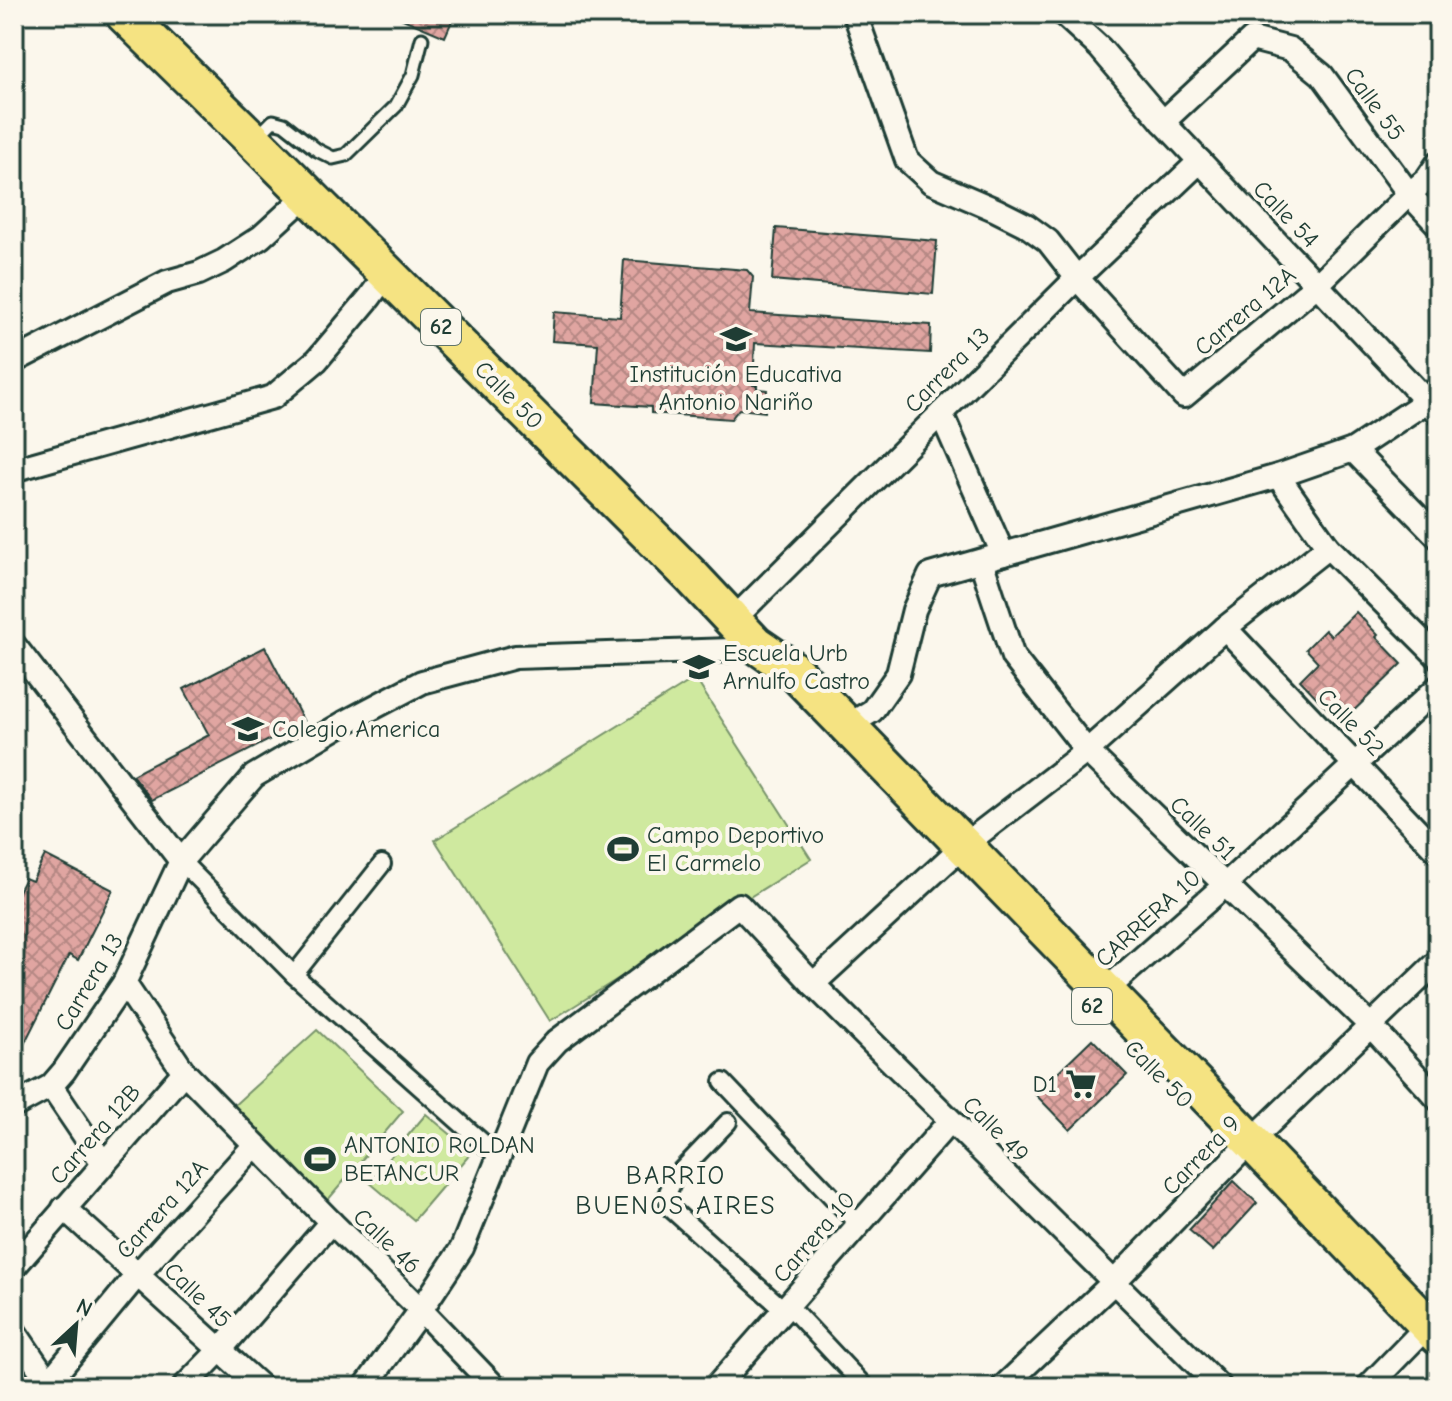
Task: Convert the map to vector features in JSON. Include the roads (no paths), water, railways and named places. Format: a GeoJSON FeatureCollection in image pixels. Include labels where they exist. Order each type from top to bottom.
{"type":"FeatureCollection","features":[{"type":"Feature","properties":{"kind":"main road","name":"Calle 50"},"geometry":{"type":"LineString","coordinates":[[129,16],[744,632],[793,670],[847,726],[955,853],[1432,1335]]}},
{"type":"Feature","properties":{"kind":"main road","name":"Calle 50"},"geometry":{"type":"LineString","coordinates":[[744,632],[778,683],[1105,991],[1244,1148]]}},
{"type":"Feature","properties":{"kind":"street"},"geometry":{"type":"LineString","coordinates":[[855,14],[907,160],[931,182],[1026,225],[1048,241],[1077,278]]}},
{"type":"Feature","properties":{"kind":"street","name":"Calle 54"},"geometry":{"type":"LineString","coordinates":[[1063,14],[1100,48],[1163,122],[1318,284],[1434,400]]}},
{"type":"Feature","properties":{"kind":"street","name":"Calle 55"},"geometry":{"type":"LineString","coordinates":[[1163,122],[1252,39],[1290,49],[1322,75],[1409,194],[1438,225]]}},
{"type":"Feature","properties":{"kind":"street","name":"Carrera 13"},"geometry":{"type":"LineString","coordinates":[[14,1106],[51,1086],[124,983],[181,861],[254,776],[422,682],[515,657],[732,650],[744,632],[941,413],[1200,161]]}},
{"type":"Feature","properties":{"kind":"street","name":"Carrera 12A"},"geometry":{"type":"LineString","coordinates":[[1077,278],[1184,396],[1318,284],[1427,179],[1438,163]]}},
{"type":"Feature","properties":{"kind":"street"},"geometry":{"type":"LineString","coordinates":[[14,361],[167,282],[199,273],[224,261],[261,237],[308,194]]}},
{"type":"Feature","properties":{"kind":"street"},"geometry":{"type":"LineString","coordinates":[[14,472],[273,397],[317,360],[387,273]]}},
{"type":"Feature","properties":{"kind":"street"},"geometry":{"type":"LineString","coordinates":[[847,726],[872,711],[898,674],[914,610],[930,575],[1278,476],[1353,450],[1434,400]]}},
{"type":"Feature","properties":{"kind":"street"},"geometry":{"type":"LineString","coordinates":[[941,413],[1003,554]]}},
{"type":"Feature","properties":{"kind":"street"},"geometry":{"type":"LineString","coordinates":[[1353,450],[1438,537]]}},
{"type":"Feature","properties":{"kind":"street"},"geometry":{"type":"LineString","coordinates":[[1278,476],[1328,547],[1438,657]]}},
{"type":"Feature","properties":{"kind":"street"},"geometry":{"type":"LineString","coordinates":[[813,984],[955,853],[1087,751],[1225,628],[1328,547]]}},
{"type":"Feature","properties":{"kind":"street","name":"Calle 51"},"geometry":{"type":"LineString","coordinates":[[981,561],[1013,657],[1087,751],[1371,1026],[1438,1099]]}},
{"type":"Feature","properties":{"kind":"street","name":"Calle 52"},"geometry":{"type":"LineString","coordinates":[[1225,628],[1438,852]]}},
{"type":"Feature","properties":{"kind":"street"},"geometry":{"type":"LineString","coordinates":[[14,645],[181,861],[294,975],[500,1158],[462,1248],[365,1387]]}},
{"type":"Feature","properties":{"kind":"street","name":"Carrera 10"},"geometry":{"type":"LineString","coordinates":[[1225,885],[1438,687]]}},
{"type":"Feature","properties":{"kind":"street"},"geometry":{"type":"LineString","coordinates":[[294,975],[382,864]]}},
{"type":"Feature","properties":{"kind":"street","name":"CARRERA 10"},"geometry":{"type":"LineString","coordinates":[[1105,991],[1225,885]]}},
{"type":"Feature","properties":{"kind":"street","name":"Calle 49"},"geometry":{"type":"LineString","coordinates":[[500,1158],[537,1063],[557,1041],[739,905],[813,984],[1220,1387]]}},
{"type":"Feature","properties":{"kind":"street","name":"Carrera 9"},"geometry":{"type":"LineString","coordinates":[[1003,1387],[1114,1282],[1244,1148],[1438,961]]}},
{"type":"Feature","properties":{"kind":"street","name":"Calle 46"},"geometry":{"type":"LineString","coordinates":[[124,983],[184,1072],[495,1387]]}},
{"type":"Feature","properties":{"kind":"street","name":"Carrera 12B"},"geometry":{"type":"LineString","coordinates":[[14,1267],[184,1072]]}},
{"type":"Feature","properties":{"kind":"street"},"geometry":{"type":"LineString","coordinates":[[723,1082],[859,1225]]}},
{"type":"Feature","properties":{"kind":"street"},"geometry":{"type":"LineString","coordinates":[[51,1086],[103,1163]]}},
{"type":"Feature","properties":{"kind":"street","name":"Carrera 10"},"geometry":{"type":"LineString","coordinates":[[719,1386],[950,1121]]}},
{"type":"Feature","properties":{"kind":"street"},"geometry":{"type":"LineString","coordinates":[[728,1122],[674,1178],[667,1195],[669,1207],[786,1308],[865,1387]]}},
{"type":"Feature","properties":{"kind":"street","name":"Carrera 12A"},"geometry":{"type":"LineString","coordinates":[[50,1385],[138,1274],[255,1145]]}},
{"type":"Feature","properties":{"kind":"street","name":"Calle 45"},"geometry":{"type":"LineString","coordinates":[[64,1208],[261,1387]]}},
{"type":"Feature","properties":{"kind":"street"},"geometry":{"type":"LineString","coordinates":[[184,1387],[331,1222]]}},
{"type":"Feature","properties":{"kind":"street"},"geometry":{"type":"LineString","coordinates":[[14,1331],[50,1385]]}},
{"type":"Feature","properties":{"kind":"street"},"geometry":{"type":"LineString","coordinates":[[1368,1387],[1432,1335]]}},
{"type":"Feature","properties":{"kind":"lane"},"geometry":{"type":"LineString","coordinates":[[253,140],[273,121],[284,124],[317,150],[333,158],[346,155],[396,106],[413,75],[422,39]]}},
{"type":"Feature","properties":{"kind":"place","name":"Institución Educativa Antonio Nariño"},"geometry":{"type":"Point","coordinates":[736,339]}},
{"type":"Feature","properties":{"kind":"place","name":"Escuela Urb Arnulfo Castro"},"geometry":{"type":"Point","coordinates":[699,667]}},
{"type":"Feature","properties":{"kind":"place","name":"Colegio America"},"geometry":{"type":"Point","coordinates":[248,729]}},
{"type":"Feature","properties":{"kind":"place","name":"Campo Deportivo El Carmelo"},"geometry":{"type":"Point","coordinates":[623,849]}},
{"type":"Feature","properties":{"kind":"place","name":"D1"},"geometry":{"type":"Point","coordinates":[1081,1084]}},
{"type":"Feature","properties":{"kind":"place","name":"ANTONIO ROLDAN BETANCUR"},"geometry":{"type":"Point","coordinates":[320,1159]}},
{"type":"Feature","properties":{"kind":"district","name":"BARRIO BUENOS AIRES"},"geometry":{"type":"Point","coordinates":[676,1191]}}]}
